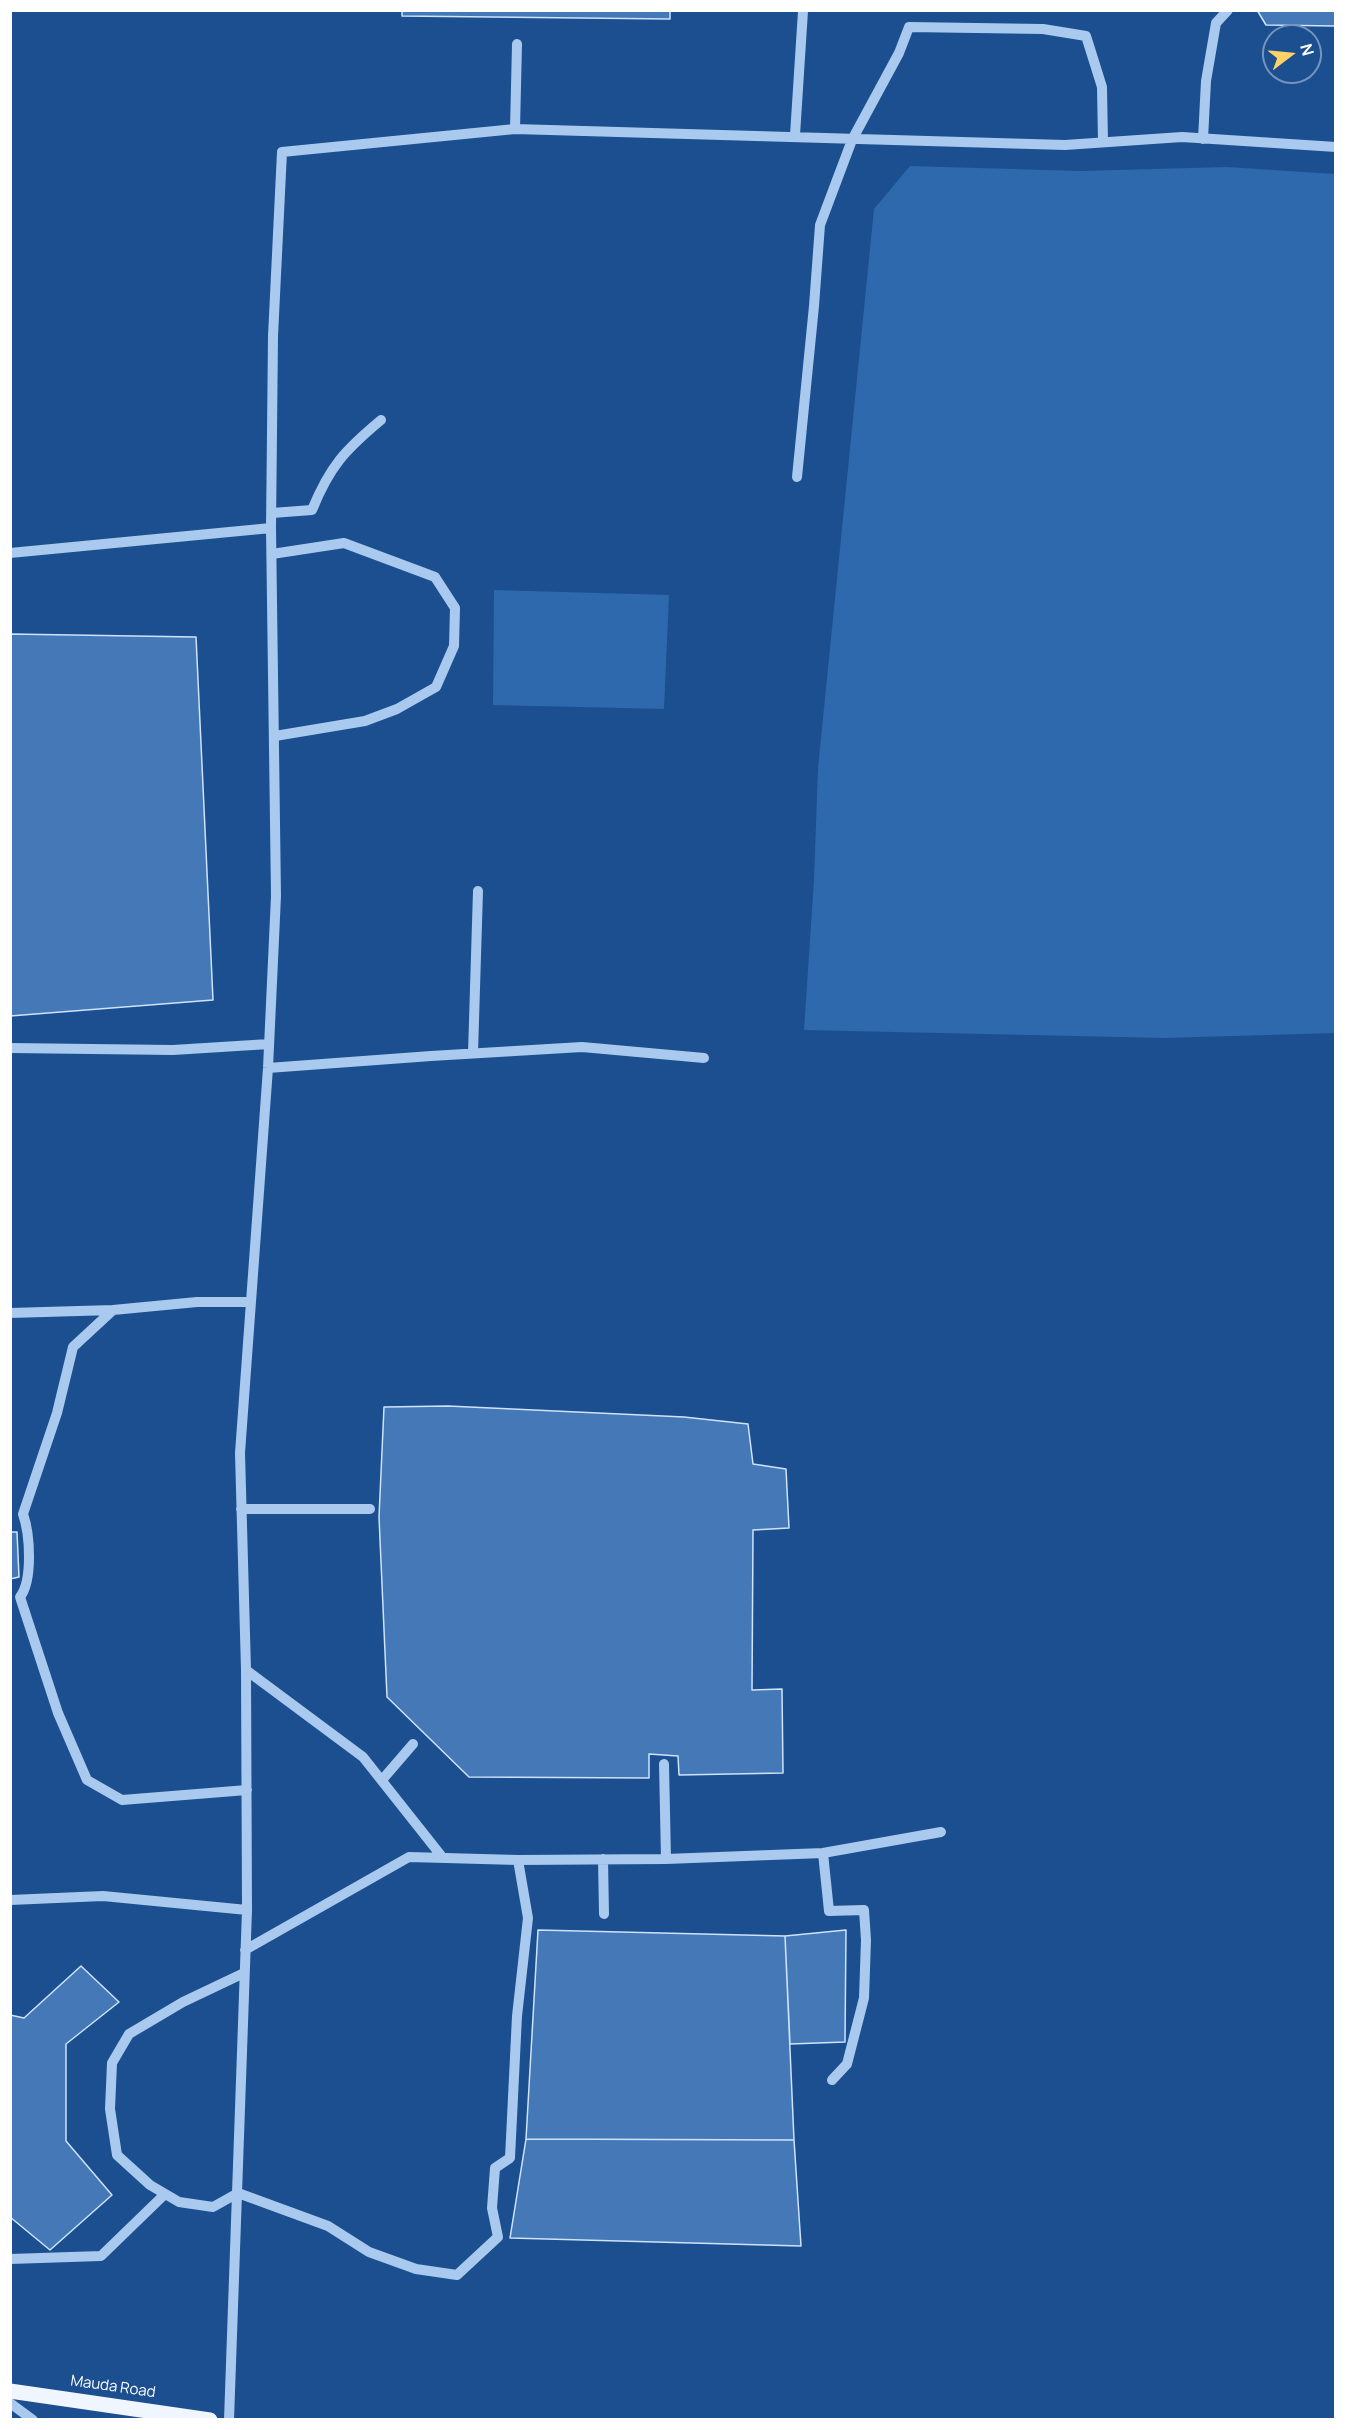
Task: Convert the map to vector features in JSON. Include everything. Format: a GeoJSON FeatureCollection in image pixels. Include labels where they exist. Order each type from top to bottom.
{"type":"FeatureCollection","features":[{"type":"Feature","properties":{"kind":"main road","name":"Mauda Road"},"geometry":{"type":"LineString","coordinates":[[10,2391],[210,2420]]}},
{"type":"Feature","properties":{"kind":"street"},"geometry":{"type":"LineString","coordinates":[[1203,139],[1206,81],[1216,23],[1228,10]]}},
{"type":"Feature","properties":{"kind":"street"},"geometry":{"type":"LineString","coordinates":[[795,135],[803,11]]}},
{"type":"Feature","properties":{"kind":"street"},"geometry":{"type":"LineString","coordinates":[[797,477],[820,225],[852,140],[898,53],[909,27],[1043,29],[1086,36],[1102,87],[1103,142]]}},
{"type":"Feature","properties":{"kind":"street"},"geometry":{"type":"LineString","coordinates":[[515,129],[517,44]]}},
{"type":"Feature","properties":{"kind":"street"},"geometry":{"type":"LineString","coordinates":[[229,2420],[247,1911],[246,1670],[240,1453],[268,1068],[276,896],[271,528],[273,336],[282,152],[515,129],[795,135],[852,140],[1065,145],[1182,137],[1335,147]]}},
{"type":"Feature","properties":{"kind":"street"},"geometry":{"type":"LineString","coordinates":[[272,513],[312,510],[325,480],[350,446],[381,420]]}},
{"type":"Feature","properties":{"kind":"street"},"geometry":{"type":"LineString","coordinates":[[10,553],[271,528]]}},
{"type":"Feature","properties":{"kind":"street"},"geometry":{"type":"LineString","coordinates":[[272,554],[344,543],[435,577],[455,608],[454,646],[436,687],[397,709],[365,721],[275,736]]}},
{"type":"Feature","properties":{"kind":"street"},"geometry":{"type":"LineString","coordinates":[[473,1053],[478,891]]}},
{"type":"Feature","properties":{"kind":"street"},"geometry":{"type":"LineString","coordinates":[[10,1048],[173,1050],[269,1044]]}},
{"type":"Feature","properties":{"kind":"street"},"geometry":{"type":"LineString","coordinates":[[268,1068],[582,1047],[704,1058]]}},
{"type":"Feature","properties":{"kind":"street"},"geometry":{"type":"LineString","coordinates":[[10,1313],[113,1310],[197,1302],[251,1302]]}},
{"type":"Feature","properties":{"kind":"street"},"geometry":{"type":"LineString","coordinates":[[113,1310],[73,1347],[57,1413],[22,1514],[28,1530],[27,1588],[20,1597],[58,1713],[87,1780],[122,1800],[247,1790]]}},
{"type":"Feature","properties":{"kind":"street"},"geometry":{"type":"LineString","coordinates":[[241,1509],[370,1509]]}},
{"type":"Feature","properties":{"kind":"street"},"geometry":{"type":"LineString","coordinates":[[246,1670],[363,1758],[442,1858]]}},
{"type":"Feature","properties":{"kind":"street"},"geometry":{"type":"LineString","coordinates":[[382,1780],[413,1744]]}},
{"type":"Feature","properties":{"kind":"street"},"geometry":{"type":"LineString","coordinates":[[664,1764],[666,1859]]}},
{"type":"Feature","properties":{"kind":"street"},"geometry":{"type":"LineString","coordinates":[[245,1950],[409,1857],[518,1860],[666,1859],[823,1853],[941,1832]]}},
{"type":"Feature","properties":{"kind":"street"},"geometry":{"type":"LineString","coordinates":[[823,1853],[829,1911],[864,1910],[866,1940],[864,1998],[847,2064],[832,2080]]}},
{"type":"Feature","properties":{"kind":"street"},"geometry":{"type":"LineString","coordinates":[[603,1859],[604,1914]]}},
{"type":"Feature","properties":{"kind":"street"},"geometry":{"type":"LineString","coordinates":[[244,1972],[183,2002],[129,2034],[112,2063],[110,2109],[117,2155],[150,2185],[179,2202],[213,2207],[238,2193],[328,2226],[369,2252],[416,2269],[457,2275],[498,2237],[492,2208],[495,2169],[510,2158],[517,2016],[528,1918],[518,1860]]}},
{"type":"Feature","properties":{"kind":"street"},"geometry":{"type":"LineString","coordinates":[[10,1900],[103,1896],[247,1911]]}},
{"type":"Feature","properties":{"kind":"street"},"geometry":{"type":"LineString","coordinates":[[10,2259],[101,2256],[165,2193]]}},
{"type":"Feature","properties":{"kind":"street"},"geometry":{"type":"LineString","coordinates":[[10,2403],[33,2420]]}},
{"type":"Feature","properties":{"kind":"shaded area"},"geometry":{"type":"Polygon","coordinates":[[[910,166],[1081,171],[1227,167],[1335,174],[1335,1033],[1165,1038],[804,1030],[814,880],[818,768],[874,209],[910,166]]]}},
{"type":"Feature","properties":{"kind":"shaded area"},"geometry":{"type":"Polygon","coordinates":[[[494,590],[669,595],[664,709],[493,705],[494,590]]]}},
{"type":"Feature","properties":{"kind":"building"},"geometry":{"type":"Polygon","coordinates":[[[402,10],[670,10],[670,19],[402,16],[402,10]]]}},
{"type":"Feature","properties":{"kind":"building"},"geometry":{"type":"Polygon","coordinates":[[[1257,10],[1336,10],[1336,26],[1265,24],[1257,10]]]}},
{"type":"Feature","properties":{"kind":"building"},"geometry":{"type":"Polygon","coordinates":[[[10,634],[196,637],[213,1000],[10,1016],[10,634]]]}},
{"type":"Feature","properties":{"kind":"building"},"geometry":{"type":"Polygon","coordinates":[[[448,1406],[684,1417],[748,1424],[753,1464],[786,1469],[789,1528],[753,1530],[752,1690],[782,1689],[783,1773],[679,1775],[678,1756],[649,1754],[649,1778],[469,1777],[387,1697],[379,1517],[384,1407],[448,1406]]]}},
{"type":"Feature","properties":{"kind":"building"},"geometry":{"type":"Polygon","coordinates":[[[10,1532],[17,1532],[19,1577],[10,1579],[10,1532]]]}},
{"type":"Feature","properties":{"kind":"building"},"geometry":{"type":"Polygon","coordinates":[[[538,1930],[785,1936],[794,2140],[526,2139],[538,1930]]]}},
{"type":"Feature","properties":{"kind":"building"},"geometry":{"type":"Polygon","coordinates":[[[846,1930],[845,2042],[790,2044],[785,1936],[846,1930]]]}},
{"type":"Feature","properties":{"kind":"building"},"geometry":{"type":"Polygon","coordinates":[[[81,1966],[119,2002],[66,2044],[66,2141],[112,2195],[50,2250],[10,2217],[10,2015],[24,2018],[81,1966]]]}},
{"type":"Feature","properties":{"kind":"building"},"geometry":{"type":"Polygon","coordinates":[[[526,2139],[794,2140],[801,2246],[510,2238],[526,2139]]]}}]}
